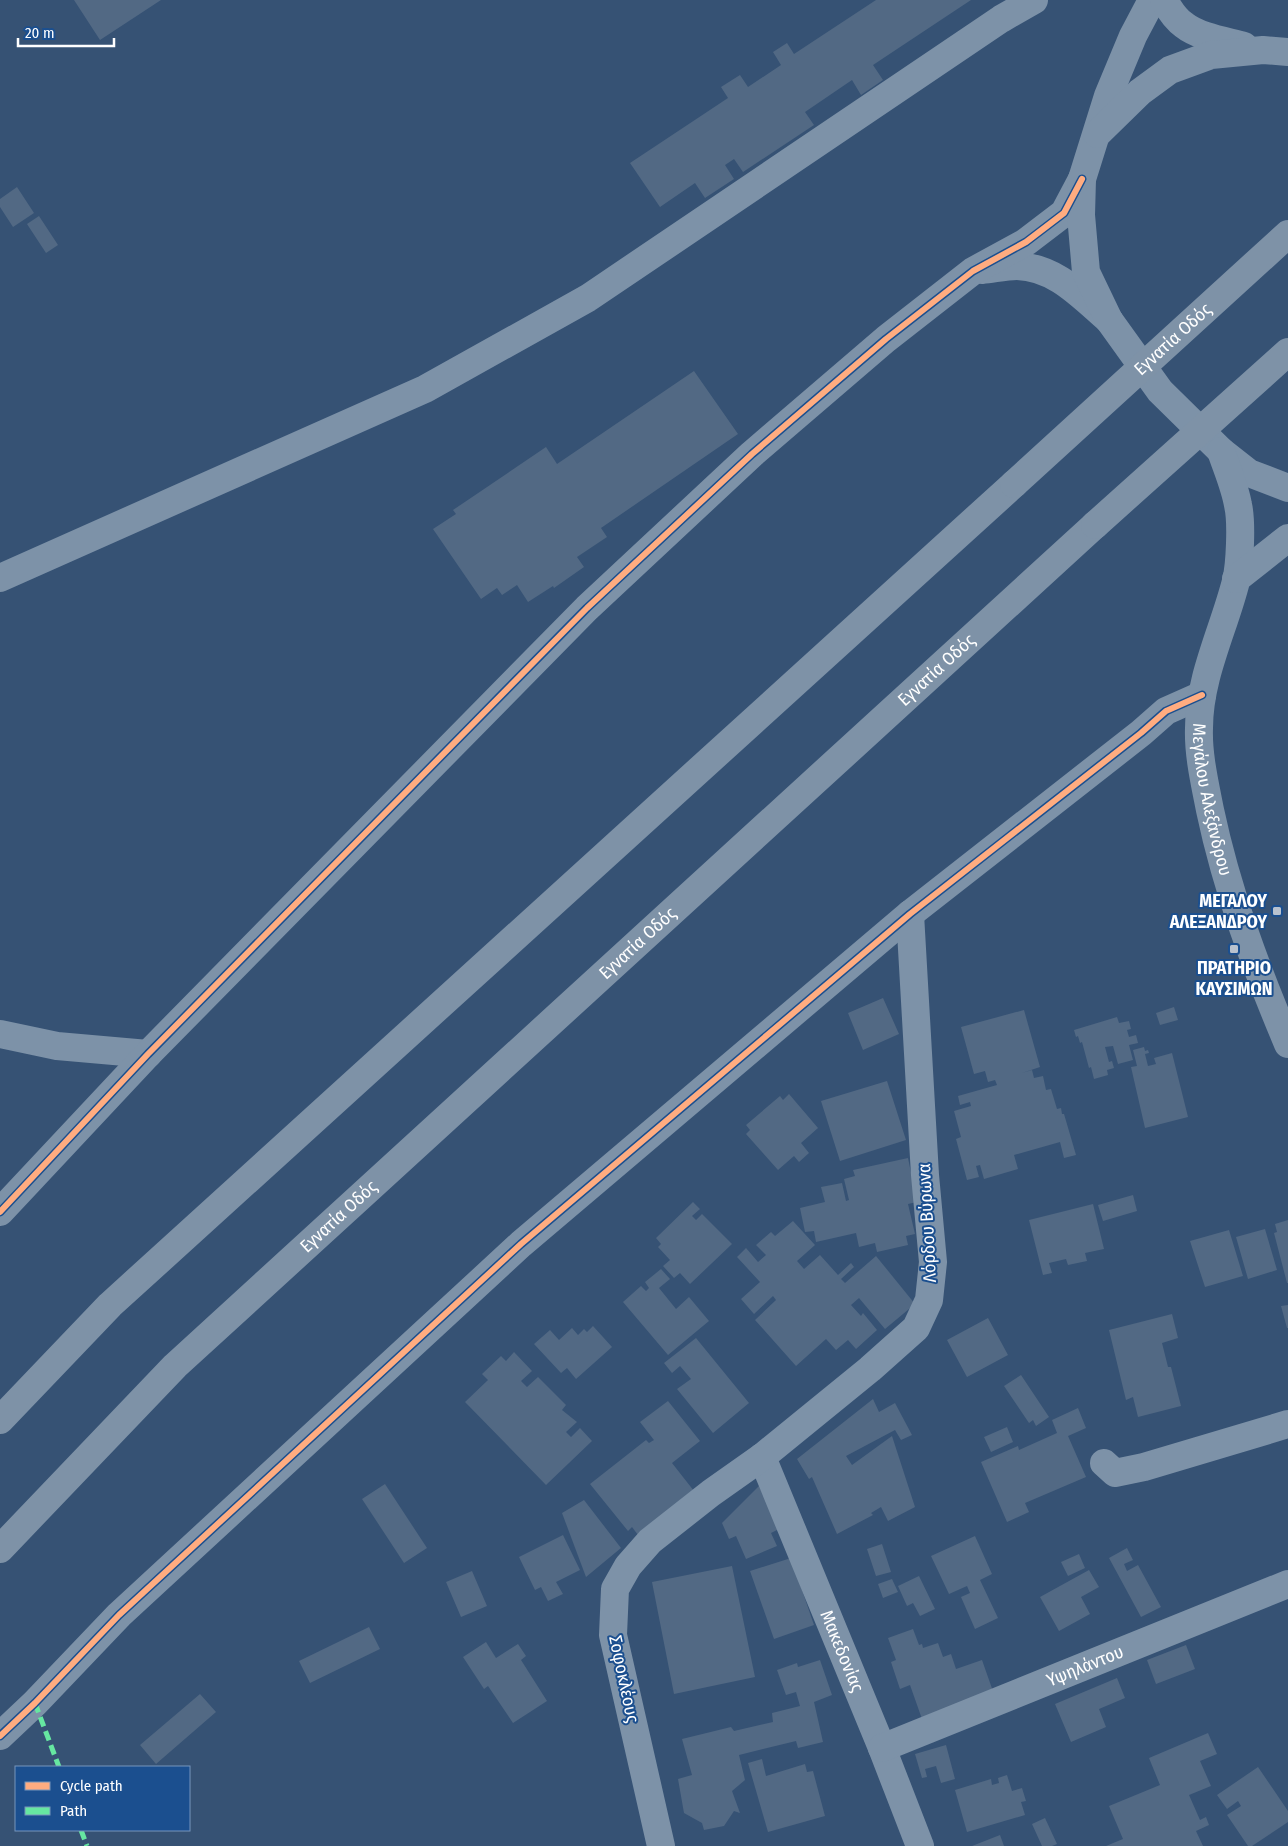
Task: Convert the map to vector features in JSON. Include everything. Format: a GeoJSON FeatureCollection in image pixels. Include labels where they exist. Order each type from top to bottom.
{"type":"FeatureCollection","features":[{"type":"Feature","properties":{"kind":"highway","name":"Εγνατία Οδός"},"geometry":{"type":"LineString","coordinates":[[0,1420],[110,1305],[1288,234]]}},
{"type":"Feature","properties":{"kind":"highway","name":"Εγνατία Οδός"},"geometry":{"type":"LineString","coordinates":[[0,1549],[175,1366],[1095,525],[1288,352]]}},
{"type":"Feature","properties":{"kind":"street"},"geometry":{"type":"LineString","coordinates":[[0,578],[425,389],[580,303],[1001,19],[1034,0]]}},
{"type":"Feature","properties":{"kind":"street"},"geometry":{"type":"LineString","coordinates":[[0,1212],[148,1054],[587,608],[752,454],[886,339],[973,271],[1026,242],[1064,213],[1082,180],[1108,96],[1117,74],[1133,36],[1152,0]]}},
{"type":"Feature","properties":{"kind":"street"},"geometry":{"type":"LineString","coordinates":[[1164,0],[1171,12],[1184,26],[1212,38],[1275,51]]}},
{"type":"Feature","properties":{"kind":"street"},"geometry":{"type":"LineString","coordinates":[[1096,135],[1140,92],[1170,70],[1211,55],[1275,51]]}},
{"type":"Feature","properties":{"kind":"street"},"geometry":{"type":"LineString","coordinates":[[1082,180],[1081,215],[1086,272],[1109,320],[1160,391],[1221,451],[1249,473],[1288,488]]}},
{"type":"Feature","properties":{"kind":"street"},"geometry":{"type":"LineString","coordinates":[[973,271],[1017,266],[1044,270],[1065,282],[1109,320]]}},
{"type":"Feature","properties":{"kind":"street","name":"Μεγάλου Αλεξάνδρου"},"geometry":{"type":"LineString","coordinates":[[1221,451],[1239,506],[1236,579],[1202,695],[1198,728],[1204,775],[1218,844],[1234,902],[1288,1044]]}},
{"type":"Feature","properties":{"kind":"street"},"geometry":{"type":"LineString","coordinates":[[1236,579],[1288,538]]}},
{"type":"Feature","properties":{"kind":"street"},"geometry":{"type":"LineString","coordinates":[[0,1736],[35,1703],[119,1615],[521,1244],[910,914],[1141,733],[1166,711],[1202,695]]}},
{"type":"Feature","properties":{"kind":"street","name":"Λόρδου Βύρωνα"},"geometry":{"type":"LineString","coordinates":[[762,1457],[870,1369],[916,1328],[929,1300],[933,1262],[925,1175],[910,914]]}},
{"type":"Feature","properties":{"kind":"street"},"geometry":{"type":"LineString","coordinates":[[0,1034],[57,1046],[148,1054]]}},
{"type":"Feature","properties":{"kind":"street"},"geometry":{"type":"LineString","coordinates":[[1104,1463],[1114,1473],[1144,1467],[1288,1424]]}},
{"type":"Feature","properties":{"kind":"street","name":"Μακεδονίας"},"geometry":{"type":"LineString","coordinates":[[762,1457],[882,1748],[920,1846]]}},
{"type":"Feature","properties":{"kind":"street","name":"Σοφοκλέους"},"geometry":{"type":"LineString","coordinates":[[661,1846],[613,1635],[615,1589],[628,1566],[650,1541],[711,1493],[762,1457]]}},
{"type":"Feature","properties":{"kind":"street","name":"Υψηλάντου"},"geometry":{"type":"LineString","coordinates":[[882,1748],[1288,1584]]}},
{"type":"Feature","properties":{"kind":"building"},"geometry":{"type":"Polygon","coordinates":[[[74,0],[161,0],[100,40],[74,0]]]}},
{"type":"Feature","properties":{"kind":"building"},"geometry":{"type":"Polygon","coordinates":[[[876,0],[971,0],[873,65],[883,80],[861,95],[852,80],[805,112],[814,125],[743,172],[734,159],[725,165],[734,179],[705,198],[695,183],[660,207],[630,163],[728,98],[721,87],[740,75],[748,87],[781,65],[773,52],[787,43],[794,54],[876,0]]]}},
{"type":"Feature","properties":{"kind":"building"},"geometry":{"type":"Polygon","coordinates":[[[17,187],[34,213],[13,227],[0,207],[0,199],[17,187]]]}},
{"type":"Feature","properties":{"kind":"building"},"geometry":{"type":"Polygon","coordinates":[[[39,216],[58,245],[46,253],[27,224],[39,216]]]}},
{"type":"Feature","properties":{"kind":"building"},"geometry":{"type":"Polygon","coordinates":[[[694,371],[738,434],[601,528],[607,537],[577,557],[584,567],[554,588],[553,586],[528,602],[517,585],[502,595],[497,588],[481,599],[433,529],[456,514],[453,510],[546,447],[557,464],[694,371]]]}},
{"type":"Feature","properties":{"kind":"building"},"geometry":{"type":"Polygon","coordinates":[[[883,998],[899,1034],[863,1050],[848,1013],[883,998]]]}},
{"type":"Feature","properties":{"kind":"building"},"geometry":{"type":"Polygon","coordinates":[[[1174,1007],[1178,1020],[1160,1025],[1156,1013],[1174,1007]]]}},
{"type":"Feature","properties":{"kind":"building"},"geometry":{"type":"Polygon","coordinates":[[[1024,1010],[1040,1067],[1022,1073],[1032,1070],[1034,1078],[1043,1076],[1046,1090],[1051,1089],[1057,1109],[1061,1108],[1062,1114],[1064,1114],[1076,1155],[1064,1158],[1060,1142],[1014,1155],[1018,1169],[984,1179],[980,1165],[976,1166],[979,1177],[967,1180],[956,1139],[961,1137],[954,1111],[971,1106],[970,1102],[960,1105],[958,1096],[997,1085],[995,1080],[988,1082],[985,1071],[974,1074],[961,1027],[1024,1010]]]}},
{"type":"Feature","properties":{"kind":"building"},"geometry":{"type":"Polygon","coordinates":[[[1117,1017],[1119,1023],[1129,1021],[1131,1029],[1127,1030],[1129,1037],[1136,1035],[1138,1043],[1129,1045],[1133,1060],[1118,1064],[1113,1046],[1105,1047],[1109,1062],[1112,1061],[1114,1068],[1107,1070],[1108,1075],[1094,1079],[1082,1042],[1080,1043],[1078,1036],[1076,1037],[1074,1030],[1117,1017]]]}},
{"type":"Feature","properties":{"kind":"building"},"geometry":{"type":"Polygon","coordinates":[[[1144,1047],[1145,1051],[1148,1050],[1149,1053],[1145,1054],[1148,1066],[1156,1064],[1154,1058],[1172,1053],[1188,1117],[1145,1128],[1131,1067],[1137,1066],[1133,1050],[1144,1047]]]}},
{"type":"Feature","properties":{"kind":"building"},"geometry":{"type":"Polygon","coordinates":[[[887,1081],[906,1140],[840,1161],[821,1101],[887,1081]]]}},
{"type":"Feature","properties":{"kind":"building"},"geometry":{"type":"Polygon","coordinates":[[[789,1094],[818,1128],[801,1143],[809,1153],[799,1162],[794,1156],[778,1170],[746,1134],[750,1130],[746,1125],[780,1096],[783,1100],[789,1094]]]}},
{"type":"Feature","properties":{"kind":"building"},"geometry":{"type":"Polygon","coordinates":[[[908,1158],[917,1202],[908,1204],[915,1234],[906,1236],[908,1245],[877,1252],[875,1243],[859,1247],[856,1233],[816,1242],[814,1231],[805,1232],[800,1208],[825,1202],[821,1187],[842,1183],[846,1201],[849,1200],[844,1179],[855,1176],[853,1170],[908,1158]]]}},
{"type":"Feature","properties":{"kind":"building"},"geometry":{"type":"Polygon","coordinates":[[[1133,1195],[1137,1211],[1103,1221],[1098,1205],[1133,1195]]]}},
{"type":"Feature","properties":{"kind":"building"},"geometry":{"type":"Polygon","coordinates":[[[693,1202],[700,1209],[692,1216],[696,1220],[702,1214],[732,1244],[690,1284],[680,1273],[674,1278],[663,1266],[670,1260],[658,1247],[661,1244],[656,1238],[693,1202]]]}},
{"type":"Feature","properties":{"kind":"building"},"geometry":{"type":"Polygon","coordinates":[[[1093,1204],[1104,1249],[1085,1253],[1087,1261],[1068,1265],[1066,1259],[1049,1263],[1052,1273],[1043,1275],[1029,1220],[1093,1204]]]}},
{"type":"Feature","properties":{"kind":"building"},"geometry":{"type":"Polygon","coordinates":[[[1288,1220],[1287,1283],[1274,1233],[1277,1232],[1275,1224],[1288,1220]]]}},
{"type":"Feature","properties":{"kind":"building"},"geometry":{"type":"Polygon","coordinates":[[[793,1221],[815,1245],[797,1261],[804,1269],[820,1255],[838,1275],[851,1263],[854,1267],[841,1279],[845,1283],[876,1256],[915,1304],[885,1329],[859,1298],[851,1305],[861,1316],[863,1313],[877,1330],[856,1349],[848,1340],[836,1350],[826,1339],[796,1366],[755,1320],[776,1300],[773,1296],[754,1314],[741,1299],[760,1282],[737,1257],[746,1248],[758,1262],[766,1255],[756,1245],[771,1232],[775,1236],[793,1221]]]}},
{"type":"Feature","properties":{"kind":"building"},"geometry":{"type":"Polygon","coordinates":[[[1265,1229],[1277,1270],[1248,1279],[1236,1237],[1265,1229]]]}},
{"type":"Feature","properties":{"kind":"building"},"geometry":{"type":"Polygon","coordinates":[[[1229,1230],[1243,1276],[1205,1287],[1190,1241],[1229,1230]]]}},
{"type":"Feature","properties":{"kind":"building"},"geometry":{"type":"Polygon","coordinates":[[[661,1269],[670,1279],[659,1288],[676,1309],[689,1297],[709,1321],[668,1355],[623,1302],[641,1286],[646,1291],[649,1288],[645,1282],[661,1269]]]}},
{"type":"Feature","properties":{"kind":"building"},"geometry":{"type":"Polygon","coordinates":[[[1288,1305],[1288,1328],[1287,1328],[1281,1306],[1288,1305]]]}},
{"type":"Feature","properties":{"kind":"building"},"geometry":{"type":"Polygon","coordinates":[[[1172,1314],[1178,1338],[1162,1343],[1168,1367],[1171,1367],[1181,1406],[1138,1417],[1133,1397],[1126,1400],[1109,1330],[1172,1314]]]}},
{"type":"Feature","properties":{"kind":"building"},"geometry":{"type":"Polygon","coordinates":[[[988,1318],[1008,1355],[967,1377],[947,1340],[988,1318]]]}},
{"type":"Feature","properties":{"kind":"building"},"geometry":{"type":"Polygon","coordinates":[[[593,1326],[612,1347],[576,1379],[567,1368],[561,1373],[534,1344],[550,1330],[559,1340],[572,1328],[578,1335],[584,1329],[587,1332],[593,1326]]]}},
{"type":"Feature","properties":{"kind":"building"},"geometry":{"type":"Polygon","coordinates":[[[696,1338],[749,1403],[713,1433],[677,1389],[691,1379],[680,1366],[672,1373],[664,1363],[696,1338]]]}},
{"type":"Feature","properties":{"kind":"building"},"geometry":{"type":"Polygon","coordinates":[[[514,1352],[532,1371],[521,1381],[527,1387],[538,1377],[566,1405],[562,1410],[577,1422],[566,1432],[571,1437],[580,1428],[592,1441],[546,1485],[465,1402],[488,1380],[482,1374],[501,1356],[506,1361],[514,1352]]]}},
{"type":"Feature","properties":{"kind":"building"},"geometry":{"type":"Polygon","coordinates":[[[1021,1375],[1049,1417],[1036,1426],[1033,1420],[1029,1423],[1004,1386],[1021,1375]]]}},
{"type":"Feature","properties":{"kind":"building"},"geometry":{"type":"Polygon","coordinates":[[[873,1399],[879,1412],[895,1403],[912,1435],[901,1440],[895,1430],[846,1456],[852,1465],[892,1436],[915,1507],[888,1521],[881,1507],[871,1513],[873,1515],[837,1534],[812,1477],[809,1479],[797,1459],[873,1399]]]}},
{"type":"Feature","properties":{"kind":"building"},"geometry":{"type":"Polygon","coordinates":[[[668,1401],[700,1441],[672,1463],[694,1491],[638,1535],[632,1527],[628,1531],[590,1484],[646,1440],[649,1443],[654,1440],[640,1422],[668,1401]]]}},
{"type":"Feature","properties":{"kind":"building"},"geometry":{"type":"Polygon","coordinates":[[[1078,1408],[1086,1428],[1068,1436],[1086,1477],[1025,1503],[1029,1512],[1007,1522],[981,1462],[1018,1446],[1019,1450],[1057,1433],[1052,1420],[1078,1408]]]}},
{"type":"Feature","properties":{"kind":"building"},"geometry":{"type":"Polygon","coordinates":[[[1007,1427],[1013,1442],[991,1452],[984,1437],[1007,1427]]]}},
{"type":"Feature","properties":{"kind":"building"},"geometry":{"type":"Polygon","coordinates":[[[385,1484],[427,1548],[404,1563],[362,1499],[385,1484]]]}},
{"type":"Feature","properties":{"kind":"building"},"geometry":{"type":"Polygon","coordinates":[[[759,1486],[779,1529],[771,1533],[777,1546],[746,1559],[736,1536],[729,1539],[722,1523],[759,1486]]]}},
{"type":"Feature","properties":{"kind":"building"},"geometry":{"type":"Polygon","coordinates":[[[584,1500],[621,1548],[586,1577],[562,1513],[584,1500]]]}},
{"type":"Feature","properties":{"kind":"building"},"geometry":{"type":"Polygon","coordinates":[[[563,1535],[580,1570],[556,1582],[563,1594],[548,1601],[541,1587],[535,1590],[519,1557],[563,1535]]]}},
{"type":"Feature","properties":{"kind":"building"},"geometry":{"type":"Polygon","coordinates":[[[975,1536],[992,1574],[980,1580],[998,1618],[975,1629],[961,1597],[970,1593],[967,1586],[949,1594],[931,1556],[975,1536]]]}},
{"type":"Feature","properties":{"kind":"building"},"geometry":{"type":"Polygon","coordinates":[[[882,1544],[891,1572],[876,1576],[867,1549],[882,1544]]]}},
{"type":"Feature","properties":{"kind":"building"},"geometry":{"type":"Polygon","coordinates":[[[1127,1548],[1133,1560],[1124,1564],[1127,1571],[1138,1565],[1161,1607],[1141,1617],[1109,1558],[1127,1548]]]}},
{"type":"Feature","properties":{"kind":"building"},"geometry":{"type":"Polygon","coordinates":[[[1079,1554],[1085,1568],[1068,1576],[1061,1562],[1079,1554]]]}},
{"type":"Feature","properties":{"kind":"building"},"geometry":{"type":"Polygon","coordinates":[[[791,1558],[814,1625],[774,1639],[750,1571],[791,1558]]]}},
{"type":"Feature","properties":{"kind":"building"},"geometry":{"type":"Polygon","coordinates":[[[732,1566],[755,1677],[674,1694],[652,1582],[732,1566]]]}},
{"type":"Feature","properties":{"kind":"building"},"geometry":{"type":"Polygon","coordinates":[[[1089,1570],[1099,1587],[1081,1597],[1090,1614],[1059,1631],[1040,1597],[1089,1570]]]}},
{"type":"Feature","properties":{"kind":"building"},"geometry":{"type":"Polygon","coordinates":[[[472,1571],[487,1606],[461,1617],[446,1582],[472,1571]]]}},
{"type":"Feature","properties":{"kind":"building"},"geometry":{"type":"Polygon","coordinates":[[[919,1576],[935,1609],[920,1616],[913,1603],[907,1606],[898,1586],[919,1576]]]}},
{"type":"Feature","properties":{"kind":"building"},"geometry":{"type":"Polygon","coordinates":[[[892,1579],[898,1592],[883,1598],[878,1584],[892,1579]]]}},
{"type":"Feature","properties":{"kind":"building"},"geometry":{"type":"Polygon","coordinates":[[[369,1627],[380,1649],[310,1683],[299,1661],[369,1627]]]}},
{"type":"Feature","properties":{"kind":"building"},"geometry":{"type":"Polygon","coordinates":[[[913,1629],[919,1645],[922,1644],[923,1648],[938,1643],[943,1657],[951,1654],[956,1669],[982,1660],[995,1697],[922,1719],[910,1685],[900,1689],[891,1662],[896,1660],[888,1638],[913,1629]]]}},
{"type":"Feature","properties":{"kind":"building"},"geometry":{"type":"Polygon","coordinates":[[[486,1642],[496,1658],[518,1644],[526,1656],[521,1660],[547,1701],[513,1723],[488,1686],[484,1689],[463,1657],[486,1642]]]}},
{"type":"Feature","properties":{"kind":"building"},"geometry":{"type":"Polygon","coordinates":[[[1186,1645],[1195,1669],[1156,1684],[1147,1660],[1186,1645]]]}},
{"type":"Feature","properties":{"kind":"building"},"geometry":{"type":"Polygon","coordinates":[[[820,1660],[832,1695],[814,1702],[823,1742],[798,1748],[796,1741],[739,1755],[745,1780],[732,1791],[740,1813],[734,1811],[724,1826],[704,1830],[702,1823],[684,1813],[678,1779],[692,1775],[682,1739],[731,1727],[734,1731],[773,1722],[772,1713],[800,1706],[796,1692],[786,1695],[777,1670],[797,1663],[798,1667],[820,1660]]]}},
{"type":"Feature","properties":{"kind":"building"},"geometry":{"type":"Polygon","coordinates":[[[1117,1678],[1125,1698],[1099,1709],[1106,1727],[1071,1742],[1055,1704],[1117,1678]]]}},
{"type":"Feature","properties":{"kind":"building"},"geometry":{"type":"Polygon","coordinates":[[[200,1694],[216,1712],[156,1764],[140,1745],[200,1694]]]}},
{"type":"Feature","properties":{"kind":"building"},"geometry":{"type":"Polygon","coordinates":[[[1208,1733],[1217,1754],[1200,1761],[1211,1786],[1189,1795],[1200,1820],[1206,1817],[1209,1825],[1196,1831],[1203,1846],[1106,1846],[1123,1839],[1109,1806],[1160,1785],[1149,1758],[1208,1733]]]}},
{"type":"Feature","properties":{"kind":"building"},"geometry":{"type":"Polygon","coordinates":[[[946,1745],[955,1779],[941,1783],[936,1766],[925,1769],[927,1777],[922,1778],[915,1754],[946,1745]]]}},
{"type":"Feature","properties":{"kind":"building"},"geometry":{"type":"Polygon","coordinates":[[[762,1759],[766,1776],[805,1764],[807,1772],[813,1771],[825,1816],[768,1832],[748,1763],[762,1759]]]}},
{"type":"Feature","properties":{"kind":"building"},"geometry":{"type":"Polygon","coordinates":[[[1258,1767],[1288,1811],[1288,1822],[1252,1846],[1248,1846],[1227,1815],[1241,1806],[1238,1801],[1227,1809],[1217,1795],[1258,1767]]]}},
{"type":"Feature","properties":{"kind":"building"},"geometry":{"type":"Polygon","coordinates":[[[1007,1775],[1012,1791],[1022,1788],[1026,1801],[1021,1802],[1025,1815],[967,1832],[955,1790],[991,1779],[992,1785],[999,1783],[998,1778],[1007,1775]]]}},
{"type":"Feature","properties":{"kind":"building"},"geometry":{"type":"Polygon","coordinates":[[[1045,1818],[1057,1844],[1052,1846],[1042,1846],[1032,1824],[1045,1818]]]}},
{"type":"Feature","properties":{"kind":"building"},"geometry":{"type":"Polygon","coordinates":[[[1000,1835],[1004,1846],[972,1846],[1000,1835]]]}},
{"type":"Feature","properties":{"kind":"marked path"},"geometry":{"type":"LineString","coordinates":[[35,1703],[59,1766]]}},
{"type":"Feature","properties":{"kind":"marked path"},"geometry":{"type":"LineString","coordinates":[[81,1831],[87,1846]]}},
{"type":"Feature","properties":{"kind":"cycle path"},"geometry":{"type":"LineString","coordinates":[[0,1212],[148,1054],[587,608],[752,454],[886,339],[973,271],[1026,242],[1064,213],[1082,179]]}},
{"type":"Feature","properties":{"kind":"cycle path"},"geometry":{"type":"LineString","coordinates":[[0,1736],[35,1703],[119,1615],[521,1244],[910,914],[1141,733],[1166,711],[1202,695]]}},
{"type":"Feature","properties":{"kind":"place","name":"ΜΕΓΑΛΟΥ ΑΛΕΞΑΝΔΡΟΥ"},"geometry":{"type":"Point","coordinates":[1277,911]}},
{"type":"Feature","properties":{"kind":"place","name":"ΠΡΑΤΗΡΙΟ ΚΑΥΣΙΜΩΝ"},"geometry":{"type":"Point","coordinates":[1234,949]}}]}
